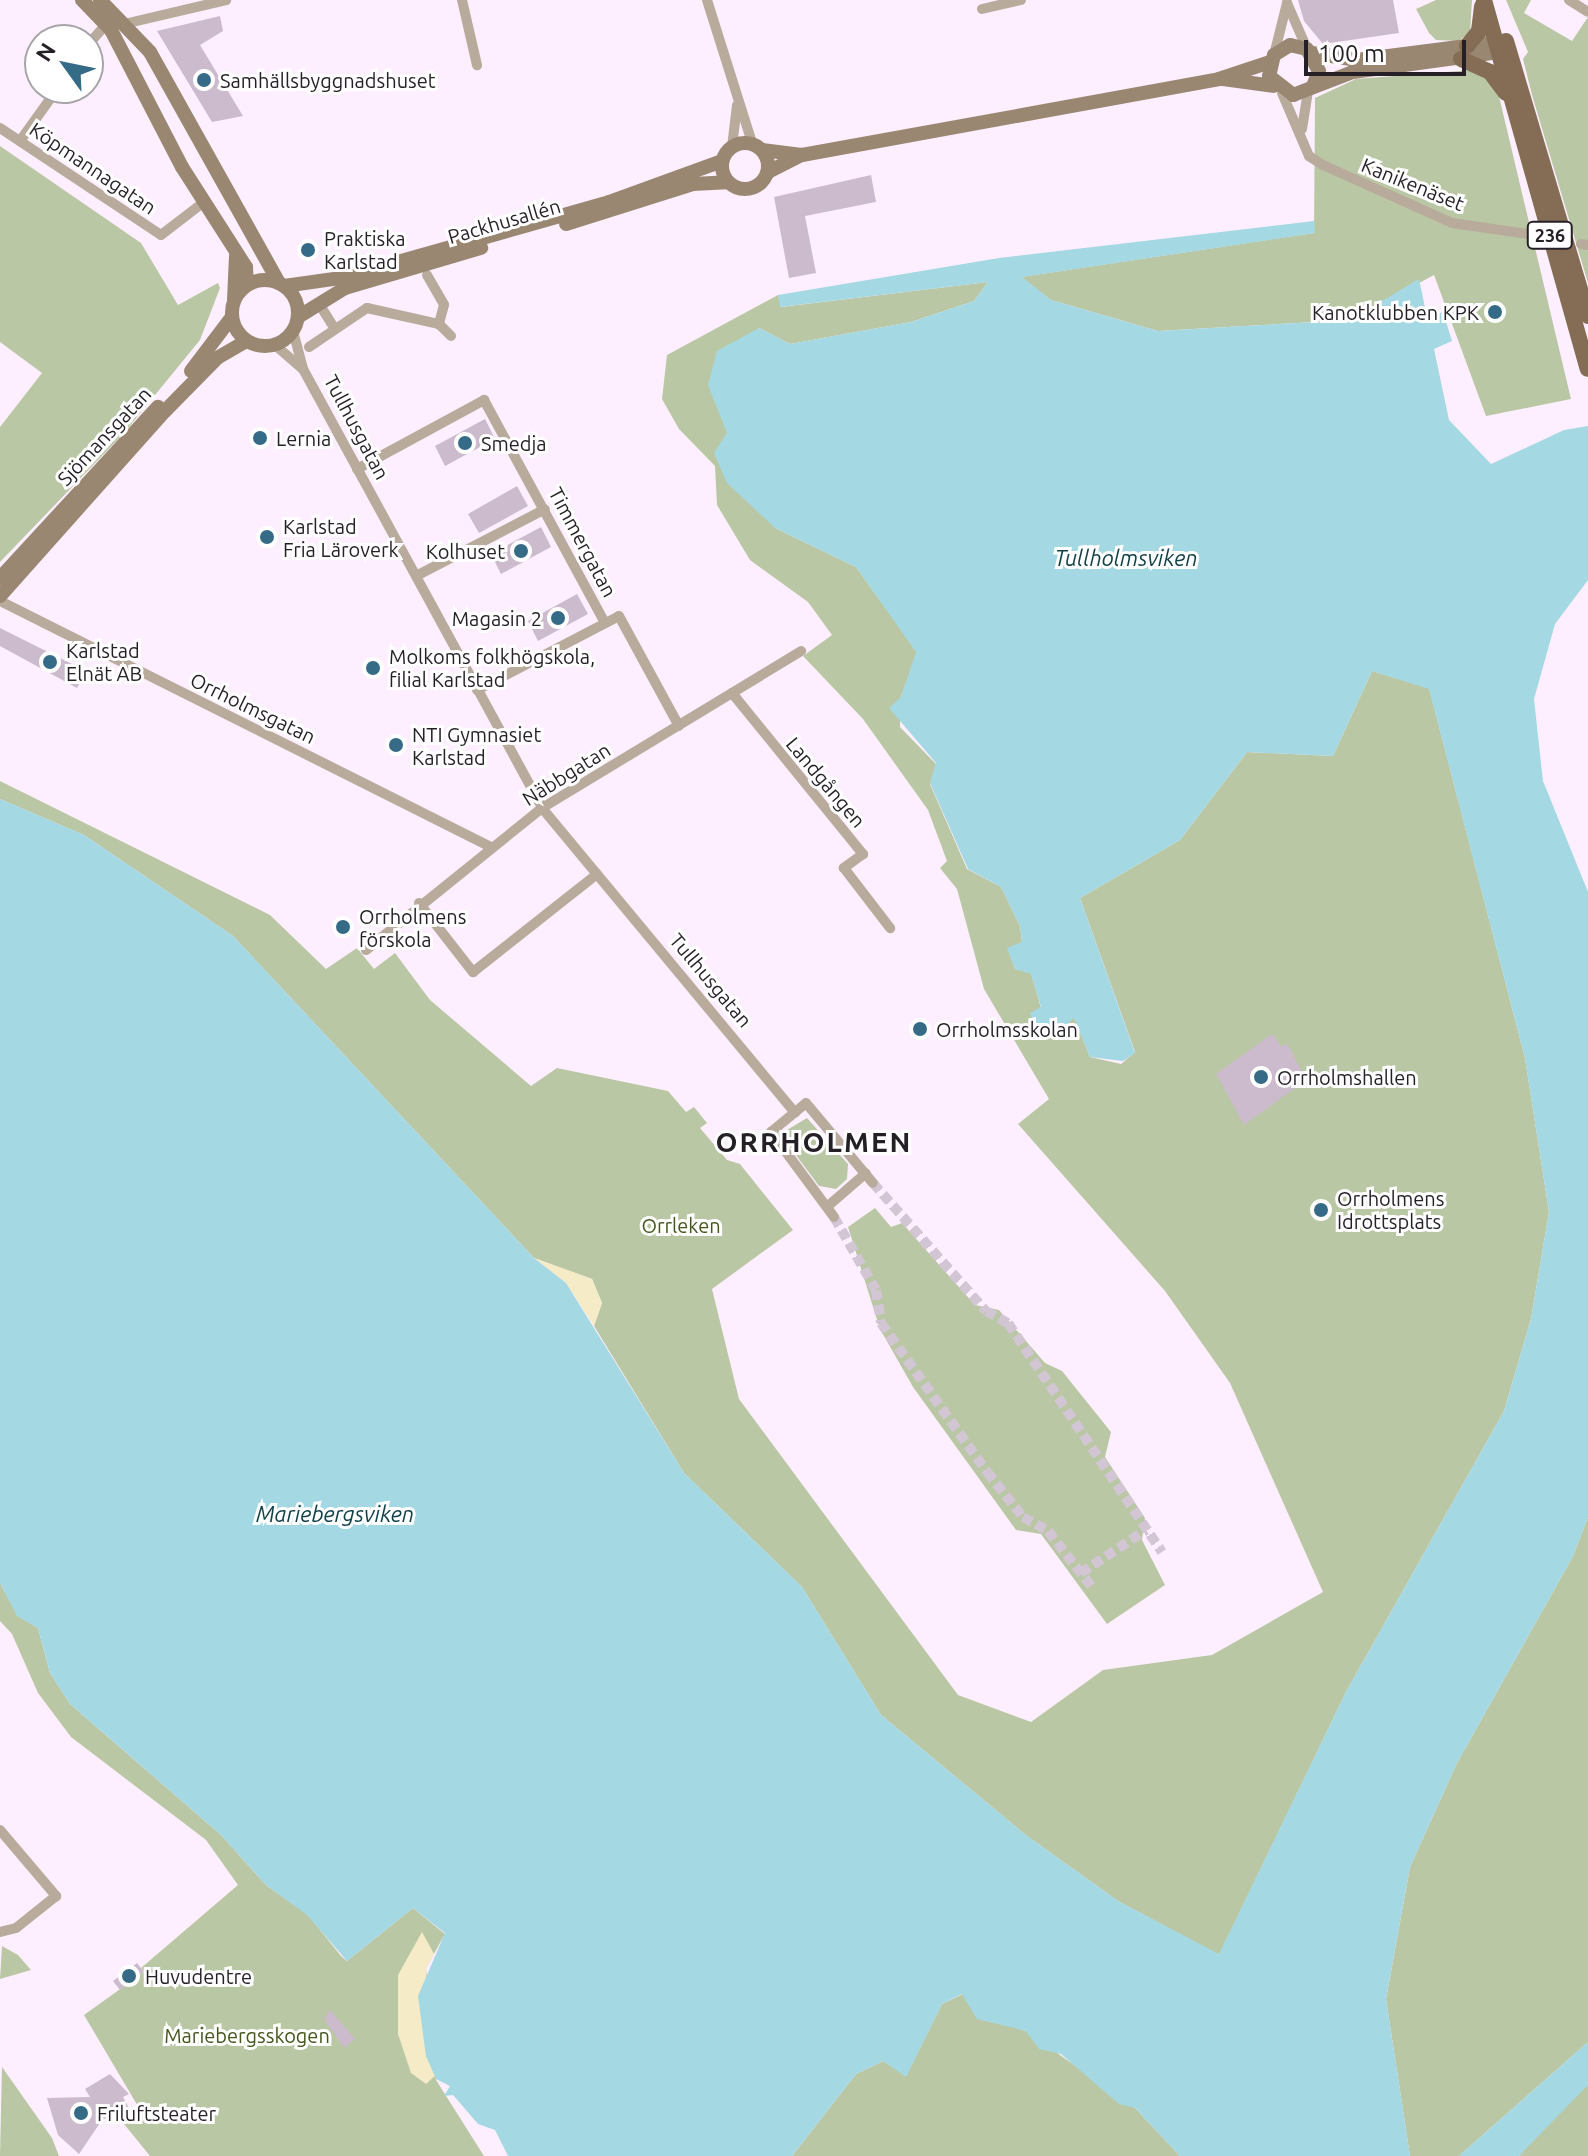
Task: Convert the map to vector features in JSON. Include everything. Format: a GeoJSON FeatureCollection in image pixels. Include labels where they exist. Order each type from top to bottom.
{"type":"FeatureCollection","features":[{"type":"Feature","properties":{"kind":"main road","name":"236"},"geometry":{"type":"LineString","coordinates":[[1483,0],[1503,47],[1588,316]]}},
{"type":"Feature","properties":{"kind":"main road"},"geometry":{"type":"LineString","coordinates":[[1483,0],[1479,31],[1464,52],[1490,72],[1512,100]]}},
{"type":"Feature","properties":{"kind":"main road","name":"236"},"geometry":{"type":"LineString","coordinates":[[1495,0],[1512,100],[1588,369]]}},
{"type":"Feature","properties":{"kind":"street"},"geometry":{"type":"LineString","coordinates":[[82,0],[106,24],[204,202],[236,256],[246,267],[247,285],[234,301]]}},
{"type":"Feature","properties":{"kind":"street"},"geometry":{"type":"LineString","coordinates":[[100,0],[159,68],[285,288],[295,324],[275,345],[251,343],[232,317],[236,256]]}},
{"type":"Feature","properties":{"kind":"street"},"geometry":{"type":"LineString","coordinates":[[124,24],[226,0]]}},
{"type":"Feature","properties":{"kind":"street"},"geometry":{"type":"LineString","coordinates":[[462,0],[477,65]]}},
{"type":"Feature","properties":{"kind":"street"},"geometry":{"type":"LineString","coordinates":[[707,0],[737,105],[768,172]]}},
{"type":"Feature","properties":{"kind":"street"},"geometry":{"type":"LineString","coordinates":[[982,9],[1021,0]]}},
{"type":"Feature","properties":{"kind":"street"},"geometry":{"type":"LineString","coordinates":[[1569,0],[1588,12]]}},
{"type":"Feature","properties":{"kind":"street"},"geometry":{"type":"LineString","coordinates":[[1287,2],[1319,71],[1310,89],[1302,131]]}},
{"type":"Feature","properties":{"kind":"street"},"geometry":{"type":"LineString","coordinates":[[1278,89],[1272,58],[1287,2]]}},
{"type":"Feature","properties":{"kind":"street"},"geometry":{"type":"LineString","coordinates":[[737,105],[732,147],[722,161],[727,182],[752,189],[768,172],[802,155],[1219,79],[1272,58],[1290,45],[1357,60],[1464,52]]}},
{"type":"Feature","properties":{"kind":"street"},"geometry":{"type":"LineString","coordinates":[[1219,79],[1278,89],[1310,89],[1353,72],[1503,47]]}},
{"type":"Feature","properties":{"kind":"street","name":"Kanikenäset"},"geometry":{"type":"LineString","coordinates":[[1278,89],[1302,131],[1309,156],[1440,219],[1534,235]]}},
{"type":"Feature","properties":{"kind":"street"},"geometry":{"type":"LineString","coordinates":[[20,141],[47,104]]}},
{"type":"Feature","properties":{"kind":"street","name":"Köpmannagatan"},"geometry":{"type":"LineString","coordinates":[[0,128],[161,235],[204,202]]}},
{"type":"Feature","properties":{"kind":"street"},"geometry":{"type":"LineString","coordinates":[[732,147],[757,147],[802,155]]}},
{"type":"Feature","properties":{"kind":"street","name":"Packhusallén"},"geometry":{"type":"LineString","coordinates":[[285,288],[312,293],[341,278],[637,193],[722,161]]}},
{"type":"Feature","properties":{"kind":"street","name":"Packhusallén"},"geometry":{"type":"LineString","coordinates":[[295,324],[336,292],[385,275],[693,184],[727,182]]}},
{"type":"Feature","properties":{"kind":"street"},"geometry":{"type":"LineString","coordinates":[[427,275],[444,305],[439,324]]}},
{"type":"Feature","properties":{"kind":"street"},"geometry":{"type":"LineString","coordinates":[[247,285],[285,288]]}},
{"type":"Feature","properties":{"kind":"street"},"geometry":{"type":"LineString","coordinates":[[309,347],[333,326],[367,308],[439,324],[451,336]]}},
{"type":"Feature","properties":{"kind":"street"},"geometry":{"type":"LineString","coordinates":[[323,310],[333,326]]}},
{"type":"Feature","properties":{"kind":"street","name":"Sjömansgatan"},"geometry":{"type":"LineString","coordinates":[[0,578],[221,339],[232,317]]}},
{"type":"Feature","properties":{"kind":"street","name":"Tullhusgatan"},"geometry":{"type":"LineString","coordinates":[[295,324],[303,369],[542,808],[795,1113]]}},
{"type":"Feature","properties":{"kind":"street","name":"Sjömansgatan"},"geometry":{"type":"LineString","coordinates":[[0,598],[204,370],[251,343]]}},
{"type":"Feature","properties":{"kind":"street","name":"Tullhusgatan"},"geometry":{"type":"LineString","coordinates":[[275,345],[303,369]]}},
{"type":"Feature","properties":{"kind":"street","name":"Timmergatan"},"geometry":{"type":"LineString","coordinates":[[357,469],[484,400],[603,619],[619,616],[679,726]]}},
{"type":"Feature","properties":{"kind":"street"},"geometry":{"type":"LineString","coordinates":[[416,576],[545,509]]}},
{"type":"Feature","properties":{"kind":"street","name":"Orrholmsgatan"},"geometry":{"type":"LineString","coordinates":[[0,598],[491,847]]}},
{"type":"Feature","properties":{"kind":"street"},"geometry":{"type":"LineString","coordinates":[[477,690],[603,619]]}},
{"type":"Feature","properties":{"kind":"street","name":"Näbbgatan"},"geometry":{"type":"LineString","coordinates":[[366,950],[419,903],[542,808],[801,651]]}},
{"type":"Feature","properties":{"kind":"street","name":"Landgången"},"geometry":{"type":"LineString","coordinates":[[732,693],[863,854],[844,868],[890,928]]}},
{"type":"Feature","properties":{"kind":"street"},"geometry":{"type":"LineString","coordinates":[[419,903],[473,972],[597,874]]}},
{"type":"Feature","properties":{"kind":"street"},"geometry":{"type":"LineString","coordinates":[[828,1206],[870,1178],[806,1103],[771,1132],[834,1217]]}},
{"type":"Feature","properties":{"kind":"street"},"geometry":{"type":"LineString","coordinates":[[0,1830],[56,1896],[16,1928],[0,1932]]}},
{"type":"Feature","properties":{"kind":"green space"},"geometry":{"type":"Polygon","coordinates":[[[1436,0],[1472,0],[1470,33],[1458,41],[1436,40],[1416,9],[1436,0]]]}},
{"type":"Feature","properties":{"kind":"green space"},"geometry":{"type":"Polygon","coordinates":[[[1506,0],[1531,0],[1524,13],[1572,41],[1588,17],[1588,283],[1532,95],[1523,59],[1528,52],[1506,0]]]}},
{"type":"Feature","properties":{"kind":"green space"},"geometry":{"type":"Polygon","coordinates":[[[1472,70],[1486,75],[1498,92],[1571,399],[1486,416],[1434,275],[1350,320],[1158,331],[1051,300],[1021,277],[1314,233],[1315,98],[1356,79],[1472,70]]]}},
{"type":"Feature","properties":{"kind":"green space"},"geometry":{"type":"Polygon","coordinates":[[[0,146],[141,243],[178,305],[218,283],[220,288],[200,340],[124,433],[0,562],[0,427],[42,373],[0,342],[0,146]]]}},
{"type":"Feature","properties":{"kind":"green space","name":"Orrleken"},"geometry":{"type":"Polygon","coordinates":[[[988,282],[974,301],[911,322],[790,344],[759,328],[709,385],[775,528],[856,567],[917,652],[901,697],[900,727],[936,764],[930,784],[967,869],[1001,887],[1020,926],[1022,942],[1008,949],[1015,969],[1031,973],[1041,1008],[1074,1017],[1090,1057],[1121,1064],[1135,1052],[1080,898],[1180,840],[1247,752],[1333,756],[1372,671],[1429,688],[1525,1058],[1549,1212],[1531,1319],[1504,1411],[1346,1692],[1219,1955],[1118,1901],[1027,1836],[881,1715],[802,1587],[684,1473],[594,1326],[602,1303],[592,1279],[534,1258],[233,936],[84,835],[0,799],[0,781],[270,915],[326,969],[357,948],[374,969],[395,953],[430,1000],[531,1086],[557,1068],[668,1091],[686,1112],[694,1107],[707,1123],[700,1128],[727,1160],[740,1164],[793,1230],[712,1289],[739,1399],[958,1695],[1031,1722],[1103,1670],[1212,1655],[1323,1592],[1230,1383],[1165,1291],[1018,1124],[1049,1099],[984,989],[957,889],[940,868],[947,861],[928,810],[863,719],[803,656],[832,635],[808,602],[750,560],[717,505],[715,466],[679,429],[662,399],[667,355],[778,295],[781,307],[988,282]]]}},
{"type":"Feature","properties":{"kind":"green space"},"geometry":{"type":"Polygon","coordinates":[[[807,1118],[848,1164],[847,1179],[836,1189],[819,1186],[784,1139],[787,1130],[807,1118]]]}},
{"type":"Feature","properties":{"kind":"green space"},"geometry":{"type":"Polygon","coordinates":[[[875,1208],[891,1227],[902,1223],[975,1305],[999,1310],[1045,1363],[1062,1371],[1111,1432],[1105,1457],[1145,1518],[1142,1540],[1165,1585],[1107,1624],[1041,1534],[1016,1530],[913,1387],[880,1329],[848,1227],[875,1208]]]}},
{"type":"Feature","properties":{"kind":"green space"},"geometry":{"type":"Polygon","coordinates":[[[1588,1517],[1588,2042],[1459,2156],[1410,2156],[1386,1999],[1410,1867],[1456,1765],[1573,1556],[1588,1517]]]}},
{"type":"Feature","properties":{"kind":"green space","name":"Mariebergsskogen"},"geometry":{"type":"Polygon","coordinates":[[[0,1583],[17,1615],[38,1628],[50,1673],[70,1704],[221,1835],[266,1885],[308,1915],[347,1961],[413,1908],[445,1934],[426,1968],[436,2080],[484,2156],[150,2156],[124,2124],[139,2108],[84,2015],[144,1972],[141,1968],[238,1885],[206,1840],[71,1737],[38,1693],[12,1634],[0,1621],[0,1583]]]}},
{"type":"Feature","properties":{"kind":"green space"},"geometry":{"type":"Polygon","coordinates":[[[2,1946],[18,1955],[31,1970],[0,1979],[2,1946]]]}},
{"type":"Feature","properties":{"kind":"green space"},"geometry":{"type":"Polygon","coordinates":[[[963,1994],[975,2015],[1026,2031],[1135,2108],[1180,2156],[792,2156],[856,2074],[883,2061],[906,2076],[942,2004],[963,1994]]]}},
{"type":"Feature","properties":{"kind":"green space"},"geometry":{"type":"Polygon","coordinates":[[[2,2067],[52,2138],[59,2156],[0,2156],[2,2067]]]}},
{"type":"Feature","properties":{"kind":"green space"},"geometry":{"type":"Polygon","coordinates":[[[1588,2085],[1588,2156],[1519,2156],[1569,2100],[1588,2085]]]}},
{"type":"Feature","properties":{"kind":"sand"},"geometry":{"type":"Polygon","coordinates":[[[534,1258],[592,1279],[602,1303],[594,1326],[566,1283],[534,1258]]]}},
{"type":"Feature","properties":{"kind":"sand"},"geometry":{"type":"Polygon","coordinates":[[[422,1932],[434,1954],[426,1968],[426,2056],[436,2075],[426,2084],[411,2073],[398,2034],[398,1975],[422,1932]]]}},
{"type":"Feature","properties":{"kind":"water"},"geometry":{"type":"Polygon","coordinates":[[[1314,221],[1315,233],[1022,277],[1051,300],[1158,331],[1350,320],[1419,279],[1427,317],[1443,312],[1452,341],[1434,349],[1449,420],[1491,464],[1564,430],[1588,426],[1588,580],[1555,624],[1534,699],[1543,781],[1588,892],[1588,1517],[1573,1556],[1456,1765],[1410,1867],[1386,1999],[1410,2156],[1180,2156],[1135,2108],[1119,2104],[1061,2054],[1039,2049],[1026,2031],[977,2019],[962,1994],[942,2004],[906,2077],[883,2061],[856,2074],[792,2156],[508,2156],[495,2130],[478,2124],[453,2095],[444,2096],[450,2086],[436,2079],[426,2056],[418,1996],[445,1933],[413,1908],[347,1961],[307,1915],[266,1885],[221,1835],[70,1704],[50,1673],[38,1628],[17,1616],[0,1583],[0,799],[84,835],[233,936],[534,1258],[566,1283],[684,1473],[802,1587],[881,1715],[1027,1836],[1118,1901],[1219,1954],[1346,1692],[1504,1411],[1531,1319],[1549,1212],[1525,1058],[1429,689],[1372,671],[1333,756],[1247,752],[1180,840],[1080,898],[1135,1053],[1123,1061],[1090,1057],[1074,1018],[1055,1035],[1033,1022],[1030,1013],[1041,1007],[1031,974],[1015,969],[1007,948],[1022,942],[1020,926],[1001,887],[968,869],[930,783],[936,763],[889,708],[901,697],[916,652],[856,567],[775,528],[727,483],[714,453],[727,433],[708,385],[717,351],[759,328],[790,344],[911,322],[974,301],[988,282],[780,307],[778,295],[999,258],[1314,221]]]}},
{"type":"Feature","properties":{"kind":"water"},"geometry":{"type":"Polygon","coordinates":[[[1588,2042],[1588,2085],[1519,2156],[1459,2156],[1588,2042]]]}},
{"type":"Feature","properties":{"kind":"building"},"geometry":{"type":"Polygon","coordinates":[[[1298,0],[1393,0],[1399,33],[1323,44],[1304,21],[1298,0]]]}},
{"type":"Feature","properties":{"kind":"building","name":"Samhällsbyggnadshuset"},"geometry":{"type":"Polygon","coordinates":[[[220,16],[223,31],[200,45],[243,116],[212,122],[157,31],[220,16]]]}},
{"type":"Feature","properties":{"kind":"building"},"geometry":{"type":"Polygon","coordinates":[[[871,175],[876,202],[805,216],[816,273],[789,278],[774,197],[871,175]]]}},
{"type":"Feature","properties":{"kind":"building","name":"Smedja"},"geometry":{"type":"Polygon","coordinates":[[[485,419],[495,439],[445,466],[435,446],[485,419]]]}},
{"type":"Feature","properties":{"kind":"building"},"geometry":{"type":"Polygon","coordinates":[[[517,486],[528,506],[479,533],[468,514],[517,486]]]}},
{"type":"Feature","properties":{"kind":"building","name":"Kolhuset"},"geometry":{"type":"Polygon","coordinates":[[[541,527],[551,547],[501,574],[491,554],[541,527]]]}},
{"type":"Feature","properties":{"kind":"building","name":"Magasin 2"},"geometry":{"type":"Polygon","coordinates":[[[577,594],[588,614],[538,641],[528,621],[577,594]]]}},
{"type":"Feature","properties":{"kind":"building","name":"Karlstad Elnät AB"},"geometry":{"type":"Polygon","coordinates":[[[0,628],[78,667],[84,674],[77,688],[0,646],[0,628]]]}},
{"type":"Feature","properties":{"kind":"building","name":"Orrholmshallen"},"geometry":{"type":"Polygon","coordinates":[[[1272,1034],[1282,1047],[1287,1043],[1306,1080],[1244,1125],[1216,1074],[1272,1034]]]}},
{"type":"Feature","properties":{"kind":"building","name":"Huvudentre"},"geometry":{"type":"Polygon","coordinates":[[[137,1963],[144,1972],[120,1990],[113,1981],[137,1963]]]}},
{"type":"Feature","properties":{"kind":"building"},"geometry":{"type":"Polygon","coordinates":[[[330,2010],[355,2039],[344,2048],[324,2019],[330,2010]]]}},
{"type":"Feature","properties":{"kind":"building","name":"Friluftsteater"},"geometry":{"type":"Polygon","coordinates":[[[110,2074],[129,2094],[123,2097],[129,2108],[102,2120],[79,2154],[58,2135],[47,2098],[90,2097],[85,2089],[110,2074]]]}},
{"type":"Feature","properties":{"kind":"tunnel"},"geometry":{"type":"LineString","coordinates":[[873,1183],[986,1311],[1008,1323],[1162,1552]]}},
{"type":"Feature","properties":{"kind":"tunnel"},"geometry":{"type":"LineString","coordinates":[[834,1217],[876,1290],[881,1323],[987,1472],[1023,1517],[1048,1531],[1091,1586]]}},
{"type":"Feature","properties":{"kind":"tunnel"},"geometry":{"type":"LineString","coordinates":[[1081,1573],[1146,1530]]}},
{"type":"Feature","properties":{"kind":"place","name":"Samhällsbyggnadshuset"},"geometry":{"type":"Point","coordinates":[204,80]}},
{"type":"Feature","properties":{"kind":"place","name":"Praktiska Karlstad"},"geometry":{"type":"Point","coordinates":[308,250]}},
{"type":"Feature","properties":{"kind":"place","name":"Kanotklubben KPK"},"geometry":{"type":"Point","coordinates":[1495,312]}},
{"type":"Feature","properties":{"kind":"place","name":"Lernia"},"geometry":{"type":"Point","coordinates":[260,438]}},
{"type":"Feature","properties":{"kind":"place","name":"Smedja"},"geometry":{"type":"Point","coordinates":[465,443]}},
{"type":"Feature","properties":{"kind":"place","name":"Karlstad Fria Läroverk"},"geometry":{"type":"Point","coordinates":[267,537]}},
{"type":"Feature","properties":{"kind":"place","name":"Kolhuset"},"geometry":{"type":"Point","coordinates":[521,551]}},
{"type":"Feature","properties":{"kind":"place","name":"Magasin 2"},"geometry":{"type":"Point","coordinates":[558,618]}},
{"type":"Feature","properties":{"kind":"place","name":"Karlstad Elnät AB"},"geometry":{"type":"Point","coordinates":[50,662]}},
{"type":"Feature","properties":{"kind":"place","name":"Molkoms folkhögskola, filial Karlstad"},"geometry":{"type":"Point","coordinates":[373,668]}},
{"type":"Feature","properties":{"kind":"place","name":"NTI Gymnasiet Karlstad"},"geometry":{"type":"Point","coordinates":[396,745]}},
{"type":"Feature","properties":{"kind":"place","name":"Orrholmens förskola"},"geometry":{"type":"Point","coordinates":[343,927]}},
{"type":"Feature","properties":{"kind":"place","name":"Orrholmsskolan"},"geometry":{"type":"Point","coordinates":[920,1029]}},
{"type":"Feature","properties":{"kind":"place","name":"Orrholmshallen"},"geometry":{"type":"Point","coordinates":[1261,1077]}},
{"type":"Feature","properties":{"kind":"place","name":"Orrholmens Idrottsplats"},"geometry":{"type":"Point","coordinates":[1321,1210]}},
{"type":"Feature","properties":{"kind":"place","name":"Huvudentre"},"geometry":{"type":"Point","coordinates":[129,1976]}},
{"type":"Feature","properties":{"kind":"place","name":"Friluftsteater"},"geometry":{"type":"Point","coordinates":[81,2113]}},
{"type":"Feature","properties":{"kind":"district","name":"ORRHOLMEN"},"geometry":{"type":"Point","coordinates":[814,1142]}},
{"type":"Feature","properties":{"kind":"water label","name":"Tullholmsviken"},"geometry":{"type":"Point","coordinates":[1126,558]}},
{"type":"Feature","properties":{"kind":"water label","name":"Mariebergsviken"},"geometry":{"type":"Point","coordinates":[335,1514]}}]}
